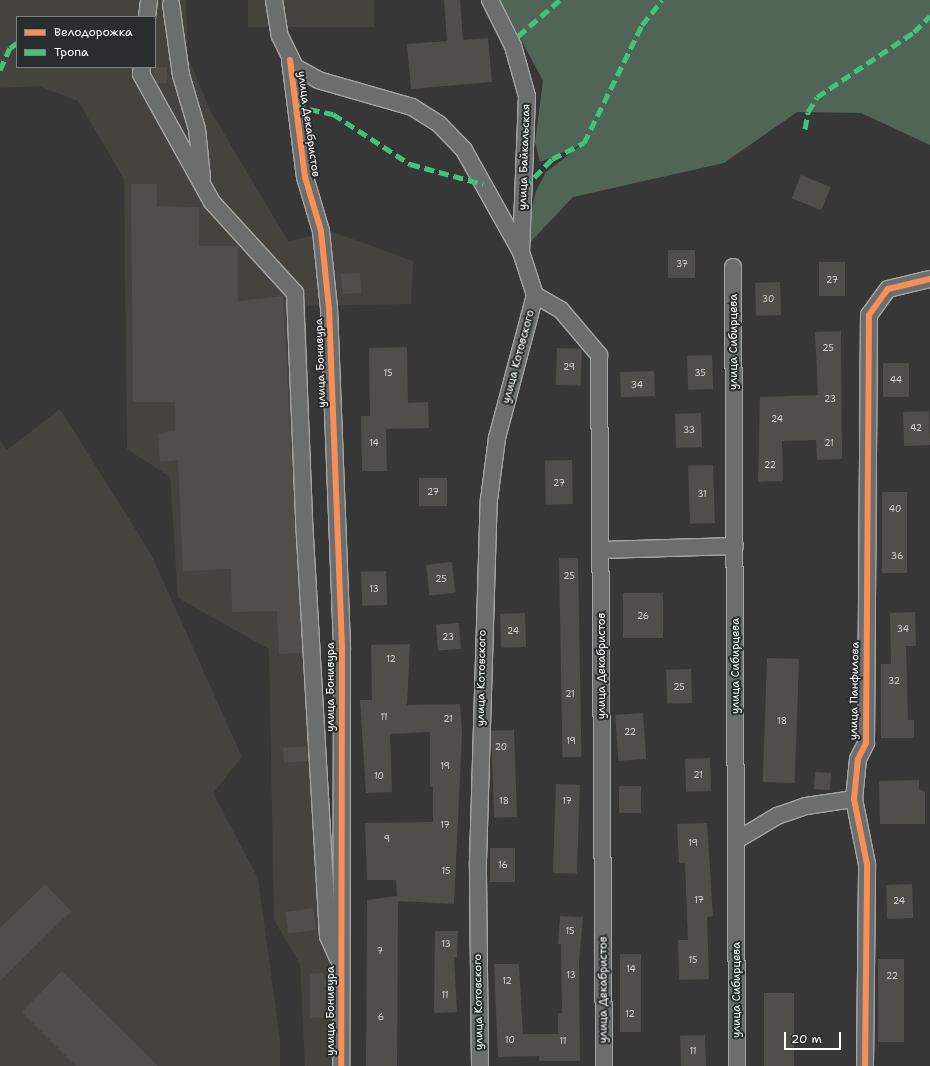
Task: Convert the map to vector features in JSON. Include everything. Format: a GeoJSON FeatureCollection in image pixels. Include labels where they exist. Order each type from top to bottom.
{"type":"FeatureCollection","features":[{"type":"Feature","properties":{"kind":"street"},"geometry":{"type":"LineString","coordinates":[[147,16],[149,0]]}},
{"type":"Feature","properties":{"kind":"street","name":"улица Декабристов"},"geometry":{"type":"LineString","coordinates":[[274,0],[280,36],[290,60],[305,177],[321,231],[329,308]]}},
{"type":"Feature","properties":{"kind":"street","name":"улица Байкальская"},"geometry":{"type":"LineString","coordinates":[[490,0],[513,46],[527,96],[522,252],[535,295]]}},
{"type":"Feature","properties":{"kind":"street"},"geometry":{"type":"LineString","coordinates":[[171,4],[181,75],[197,129],[205,205]]}},
{"type":"Feature","properties":{"kind":"street","name":"улица Декабристов"},"geometry":{"type":"LineString","coordinates":[[290,60],[318,80],[391,99],[420,111],[439,124],[464,150],[522,252]]}},
{"type":"Feature","properties":{"kind":"street"},"geometry":{"type":"LineString","coordinates":[[142,68],[141,74],[212,202],[295,293],[304,520],[328,936],[340,964]]}},
{"type":"Feature","properties":{"kind":"street","name":"улица Сибирцева"},"geometry":{"type":"LineString","coordinates":[[733,267],[737,1066]]}},
{"type":"Feature","properties":{"kind":"street","name":"улица Панфилова"},"geometry":{"type":"LineString","coordinates":[[865,1066],[867,864],[854,799],[858,759],[866,743],[870,315],[888,289],[930,279]]}},
{"type":"Feature","properties":{"kind":"street","name":"улица Декабристов"},"geometry":{"type":"LineString","coordinates":[[535,295],[561,310],[598,355],[601,550],[604,1066]]}},
{"type":"Feature","properties":{"kind":"street","name":"улица Котовского"},"geometry":{"type":"LineString","coordinates":[[480,1066],[478,861],[488,508],[497,438],[535,295]]}},
{"type":"Feature","properties":{"kind":"street","name":"улица Бонивура"},"geometry":{"type":"LineString","coordinates":[[329,308],[342,650],[340,964],[341,1066]]}},
{"type":"Feature","properties":{"kind":"street"},"geometry":{"type":"LineString","coordinates":[[601,550],[735,546]]}},
{"type":"Feature","properties":{"kind":"street"},"geometry":{"type":"LineString","coordinates":[[737,840],[777,816],[806,806],[854,799]]}},
{"type":"Feature","properties":{"kind":"shaded area"},"geometry":{"type":"Polygon","coordinates":[[[0,0],[186,0],[188,57],[210,110],[288,241],[333,232],[413,261],[411,304],[306,306],[323,919],[333,989],[334,1066],[305,1066],[300,964],[274,920],[269,649],[178,598],[170,477],[127,449],[124,179],[78,101],[38,86],[0,88],[0,0]]]}},
{"type":"Feature","properties":{"kind":"shaded area"},"geometry":{"type":"Polygon","coordinates":[[[248,0],[374,0],[374,27],[248,27],[248,0]]]}},
{"type":"Feature","properties":{"kind":"shaded area"},"geometry":{"type":"Polygon","coordinates":[[[60,409],[151,554],[242,757],[213,793],[258,878],[280,1040],[280,1066],[0,1066],[0,441],[7,450],[60,409]]]}},
{"type":"Feature","properties":{"kind":"green space"},"geometry":{"type":"Polygon","coordinates":[[[500,0],[930,0],[930,145],[861,113],[797,112],[724,163],[573,197],[521,252],[536,191],[546,172],[581,145],[540,162],[535,142],[543,81],[500,0]]]}},
{"type":"Feature","properties":{"kind":"building"},"geometry":{"type":"Polygon","coordinates":[[[444,0],[460,0],[463,40],[488,38],[492,82],[411,89],[407,44],[447,41],[444,0]]]}},
{"type":"Feature","properties":{"kind":"building"},"geometry":{"type":"Polygon","coordinates":[[[167,67],[167,83],[157,83],[152,68],[167,67]]]}},
{"type":"Feature","properties":{"kind":"building"},"geometry":{"type":"Polygon","coordinates":[[[801,175],[831,187],[821,210],[792,198],[801,175]]]}},
{"type":"Feature","properties":{"kind":"building"},"geometry":{"type":"Polygon","coordinates":[[[131,184],[157,184],[157,206],[199,207],[199,246],[238,246],[238,301],[283,296],[302,653],[279,654],[277,611],[232,612],[231,569],[183,571],[178,460],[160,462],[158,433],[175,431],[175,402],[133,402],[131,184]]]}},
{"type":"Feature","properties":{"kind":"building"},"geometry":{"type":"Polygon","coordinates":[[[668,250],[695,250],[695,278],[668,278],[668,250]]]}},
{"type":"Feature","properties":{"kind":"building"},"geometry":{"type":"Polygon","coordinates":[[[819,262],[845,262],[845,296],[819,296],[819,262]]]}},
{"type":"Feature","properties":{"kind":"building"},"geometry":{"type":"Polygon","coordinates":[[[360,273],[361,293],[342,294],[341,274],[360,273]]]}},
{"type":"Feature","properties":{"kind":"building"},"geometry":{"type":"Polygon","coordinates":[[[780,282],[781,315],[756,316],[755,283],[780,282]]]}},
{"type":"Feature","properties":{"kind":"building"},"geometry":{"type":"Polygon","coordinates":[[[841,331],[842,459],[817,460],[816,440],[782,441],[783,481],[758,482],[760,397],[818,395],[815,332],[841,331]]]}},
{"type":"Feature","properties":{"kind":"building"},"geometry":{"type":"Polygon","coordinates":[[[407,347],[408,403],[428,402],[429,428],[386,429],[387,471],[362,471],[361,416],[370,416],[369,348],[407,347]]]}},
{"type":"Feature","properties":{"kind":"building"},"geometry":{"type":"Polygon","coordinates":[[[557,348],[582,349],[581,386],[556,385],[557,348]]]}},
{"type":"Feature","properties":{"kind":"building"},"geometry":{"type":"Polygon","coordinates":[[[712,355],[713,389],[688,390],[687,356],[712,355]]]}},
{"type":"Feature","properties":{"kind":"building"},"geometry":{"type":"Polygon","coordinates":[[[883,363],[909,363],[909,397],[883,397],[883,363]]]}},
{"type":"Feature","properties":{"kind":"building"},"geometry":{"type":"Polygon","coordinates":[[[654,371],[655,396],[621,397],[620,372],[654,371]]]}},
{"type":"Feature","properties":{"kind":"building"},"geometry":{"type":"Polygon","coordinates":[[[929,411],[930,445],[904,446],[903,412],[929,411]]]}},
{"type":"Feature","properties":{"kind":"building"},"geometry":{"type":"Polygon","coordinates":[[[701,413],[702,447],[676,448],[675,414],[701,413]]]}},
{"type":"Feature","properties":{"kind":"building"},"geometry":{"type":"Polygon","coordinates":[[[545,460],[572,460],[573,504],[546,504],[545,460]]]}},
{"type":"Feature","properties":{"kind":"building"},"geometry":{"type":"Polygon","coordinates":[[[713,465],[715,523],[690,524],[688,466],[713,465]]]}},
{"type":"Feature","properties":{"kind":"building"},"geometry":{"type":"Polygon","coordinates":[[[419,478],[447,478],[447,506],[419,506],[419,478]]]}},
{"type":"Feature","properties":{"kind":"building"},"geometry":{"type":"Polygon","coordinates":[[[882,492],[907,492],[907,573],[882,573],[882,492]]]}},
{"type":"Feature","properties":{"kind":"building"},"geometry":{"type":"Polygon","coordinates":[[[559,558],[578,558],[581,757],[562,757],[559,558]]]}},
{"type":"Feature","properties":{"kind":"building"},"geometry":{"type":"Polygon","coordinates":[[[452,562],[455,593],[429,596],[426,565],[452,562]]]}},
{"type":"Feature","properties":{"kind":"building"},"geometry":{"type":"Polygon","coordinates":[[[386,571],[387,605],[362,606],[361,572],[386,571]]]}},
{"type":"Feature","properties":{"kind":"building"},"geometry":{"type":"Polygon","coordinates":[[[623,593],[663,593],[663,638],[623,638],[623,593]]]}},
{"type":"Feature","properties":{"kind":"building"},"geometry":{"type":"Polygon","coordinates":[[[915,612],[916,646],[906,646],[908,720],[914,720],[914,738],[881,738],[881,664],[891,664],[890,613],[915,612]]]}},
{"type":"Feature","properties":{"kind":"building"},"geometry":{"type":"Polygon","coordinates":[[[525,613],[526,647],[501,648],[500,614],[525,613]]]}},
{"type":"Feature","properties":{"kind":"building"},"geometry":{"type":"Polygon","coordinates":[[[459,623],[461,649],[438,651],[436,625],[459,623]]]}},
{"type":"Feature","properties":{"kind":"building"},"geometry":{"type":"Polygon","coordinates":[[[410,644],[407,705],[460,704],[462,734],[454,904],[398,901],[397,1066],[366,1066],[367,900],[397,896],[396,880],[367,880],[365,823],[433,822],[433,787],[430,787],[430,732],[390,734],[392,792],[366,793],[360,700],[372,700],[371,645],[410,644]]]}},
{"type":"Feature","properties":{"kind":"building"},"geometry":{"type":"Polygon","coordinates":[[[767,658],[799,659],[795,783],[763,782],[767,658]]]}},
{"type":"Feature","properties":{"kind":"building"},"geometry":{"type":"Polygon","coordinates":[[[691,669],[692,703],[667,704],[666,670],[691,669]]]}},
{"type":"Feature","properties":{"kind":"building"},"geometry":{"type":"Polygon","coordinates":[[[643,713],[646,759],[618,761],[615,715],[643,713]]]}},
{"type":"Feature","properties":{"kind":"building"},"geometry":{"type":"Polygon","coordinates":[[[514,730],[517,817],[494,818],[491,731],[514,730]]]}},
{"type":"Feature","properties":{"kind":"building"},"geometry":{"type":"Polygon","coordinates":[[[307,746],[308,761],[284,763],[283,748],[307,746]]]}},
{"type":"Feature","properties":{"kind":"building"},"geometry":{"type":"Polygon","coordinates":[[[710,758],[711,791],[686,792],[685,759],[710,758]]]}},
{"type":"Feature","properties":{"kind":"building"},"geometry":{"type":"Polygon","coordinates":[[[815,772],[831,773],[830,790],[814,789],[815,772]]]}},
{"type":"Feature","properties":{"kind":"building"},"geometry":{"type":"Polygon","coordinates":[[[919,780],[919,789],[925,792],[925,824],[880,824],[879,781],[919,780]]]}},
{"type":"Feature","properties":{"kind":"building"},"geometry":{"type":"Polygon","coordinates":[[[556,784],[580,785],[577,874],[553,873],[556,784]]]}},
{"type":"Feature","properties":{"kind":"building"},"geometry":{"type":"Polygon","coordinates":[[[619,786],[641,786],[641,813],[619,813],[619,786]]]}},
{"type":"Feature","properties":{"kind":"building"},"geometry":{"type":"Polygon","coordinates":[[[707,823],[713,916],[707,917],[709,979],[679,980],[678,940],[688,940],[685,863],[679,863],[677,824],[707,823]]]}},
{"type":"Feature","properties":{"kind":"building"},"geometry":{"type":"Polygon","coordinates":[[[490,848],[515,848],[515,882],[490,882],[490,848]]]}},
{"type":"Feature","properties":{"kind":"building"},"geometry":{"type":"Polygon","coordinates":[[[45,884],[71,911],[0,981],[0,928],[45,884]]]}},
{"type":"Feature","properties":{"kind":"building"},"geometry":{"type":"Polygon","coordinates":[[[912,884],[913,918],[887,919],[886,885],[912,884]]]}},
{"type":"Feature","properties":{"kind":"building"},"geometry":{"type":"Polygon","coordinates":[[[313,908],[316,930],[288,934],[285,912],[313,908]]]}},
{"type":"Feature","properties":{"kind":"building"},"geometry":{"type":"Polygon","coordinates":[[[560,916],[583,917],[579,962],[580,1061],[539,1061],[539,1056],[498,1057],[494,964],[519,964],[523,1034],[558,1034],[558,1013],[562,1013],[561,944],[558,944],[560,916]]]}},
{"type":"Feature","properties":{"kind":"building"},"geometry":{"type":"Polygon","coordinates":[[[435,931],[458,931],[457,957],[454,957],[457,1012],[434,1013],[435,931]]]}},
{"type":"Feature","properties":{"kind":"building"},"geometry":{"type":"Polygon","coordinates":[[[620,954],[641,954],[641,1032],[620,1032],[620,954]]]}},
{"type":"Feature","properties":{"kind":"building"},"geometry":{"type":"Polygon","coordinates":[[[878,959],[904,959],[904,1042],[878,1042],[878,959]]]}},
{"type":"Feature","properties":{"kind":"building"},"geometry":{"type":"Polygon","coordinates":[[[62,971],[158,1066],[76,1066],[22,1012],[62,971]]]}},
{"type":"Feature","properties":{"kind":"building"},"geometry":{"type":"Polygon","coordinates":[[[323,973],[326,981],[325,1017],[310,1018],[310,974],[323,973]]]}},
{"type":"Feature","properties":{"kind":"building"},"geometry":{"type":"Polygon","coordinates":[[[764,993],[794,993],[794,1066],[764,1066],[764,993]]]}},
{"type":"Feature","properties":{"kind":"building"},"geometry":{"type":"Polygon","coordinates":[[[705,1035],[706,1066],[681,1066],[680,1036],[705,1035]]]}},
{"type":"Feature","properties":{"kind":"marked path"},"geometry":{"type":"LineString","coordinates":[[518,36],[560,0]]}},
{"type":"Feature","properties":{"kind":"marked path"},"geometry":{"type":"LineString","coordinates":[[524,188],[552,159],[584,143],[642,25],[662,0]]}},
{"type":"Feature","properties":{"kind":"marked path"},"geometry":{"type":"LineString","coordinates":[[805,129],[808,112],[817,97],[914,32],[930,16]]}},
{"type":"Feature","properties":{"kind":"marked path"},"geometry":{"type":"LineString","coordinates":[[0,70],[10,48],[16,44]]}},
{"type":"Feature","properties":{"kind":"marked path"},"geometry":{"type":"LineString","coordinates":[[295,106],[333,114],[410,164],[483,184]]}},
{"type":"Feature","properties":{"kind":"cycle path"},"geometry":{"type":"LineString","coordinates":[[290,60],[305,177],[321,231],[329,308],[342,650],[341,1066]]}},
{"type":"Feature","properties":{"kind":"cycle path"},"geometry":{"type":"LineString","coordinates":[[865,1066],[867,864],[854,799],[858,759],[866,743],[869,315],[888,289],[930,279]]}}]}
